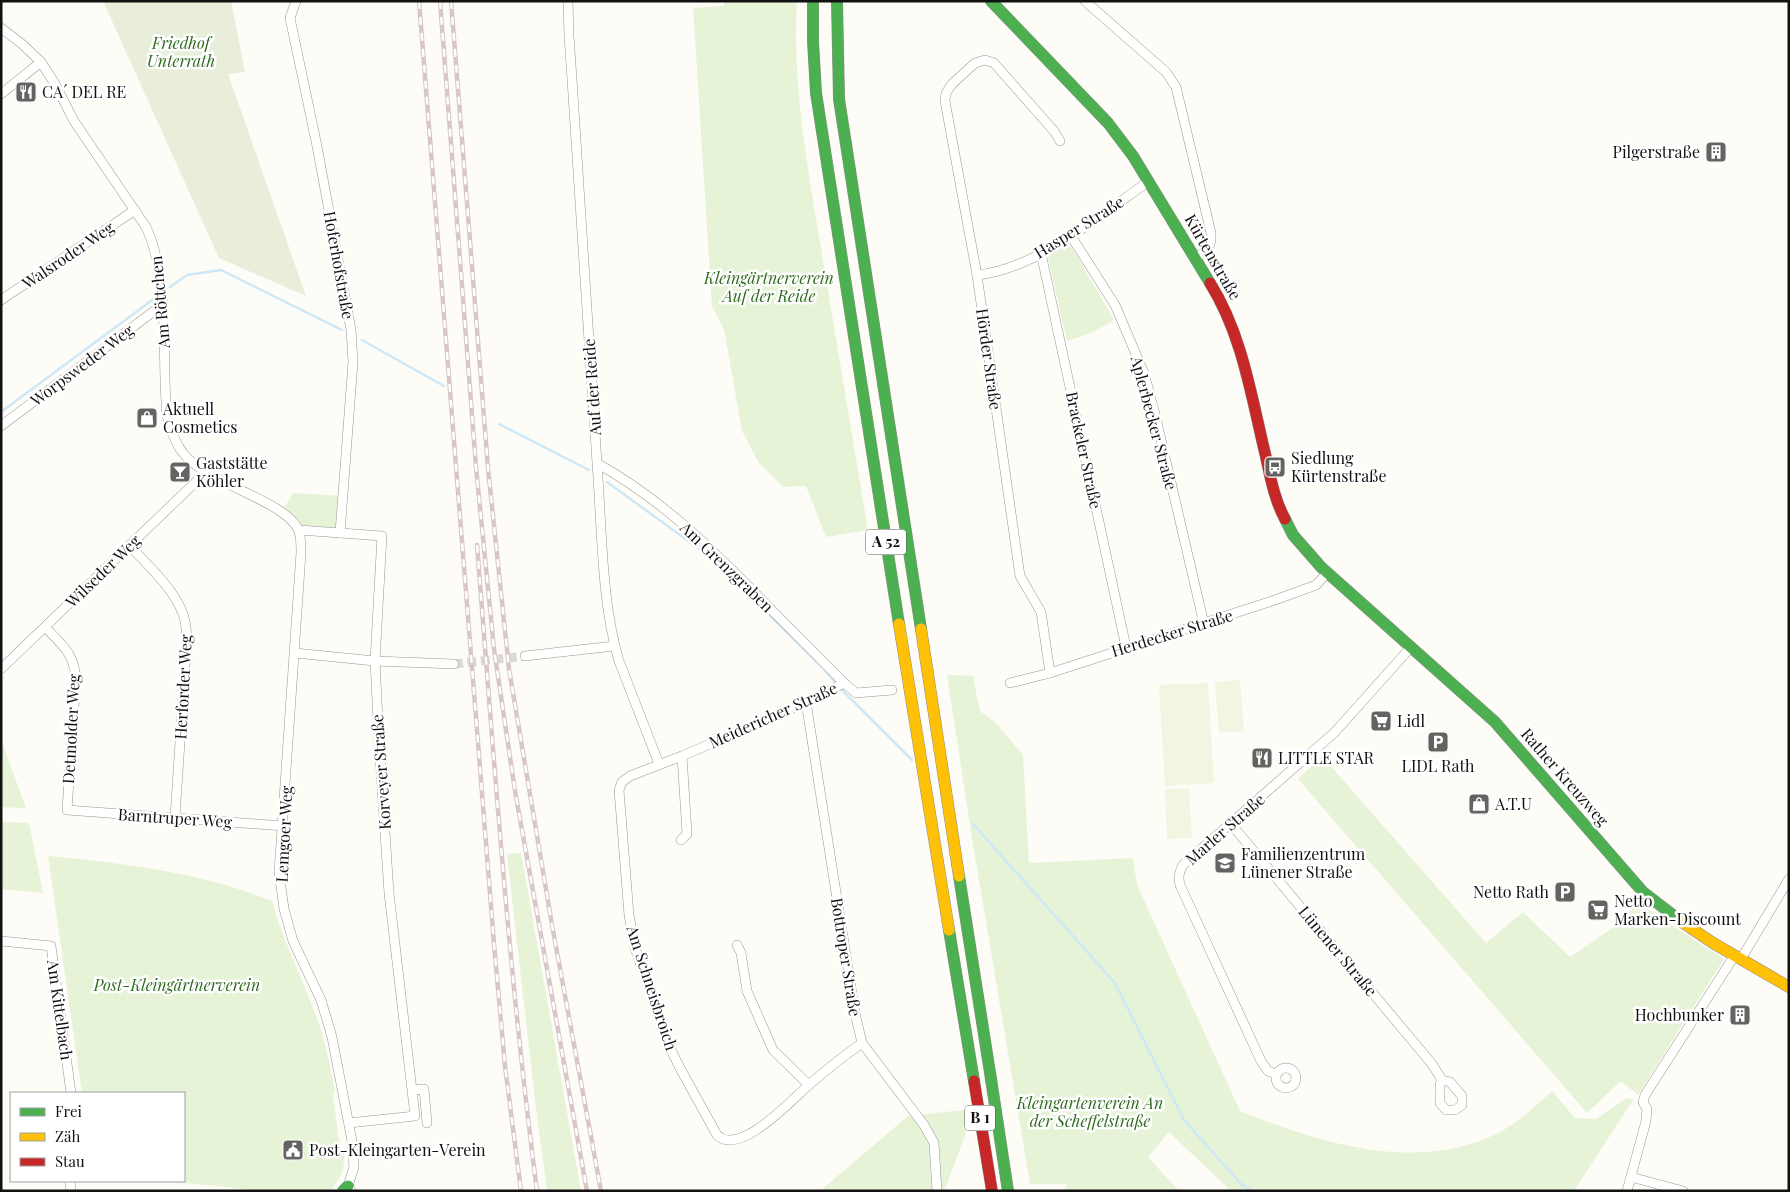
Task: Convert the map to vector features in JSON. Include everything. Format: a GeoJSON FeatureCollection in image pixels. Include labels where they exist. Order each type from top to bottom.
{"type":"FeatureCollection","features":[{"type":"Feature","properties":{"kind":"main road","name":"A 52"},"geometry":{"type":"LineString","coordinates":[[813,1],[816,93],[895,599],[974,1081]]}},
{"type":"Feature","properties":{"kind":"main road","name":"A 52"},"geometry":{"type":"LineString","coordinates":[[837,1],[839,99],[848,165],[991,1079]]}},
{"type":"Feature","properties":{"kind":"main road","name":"Kürtenstraße"},"geometry":{"type":"LineString","coordinates":[[991,1],[1108,123],[1150,181],[1218,295],[1237,339],[1281,512],[1293,535],[1328,572]]}},
{"type":"Feature","properties":{"kind":"main road","name":"Rather Kreuzweg"},"geometry":{"type":"LineString","coordinates":[[1328,572],[1496,722],[1643,892],[1660,907],[1699,934],[1789,987]]}},
{"type":"Feature","properties":{"kind":"main road","name":"B 1"},"geometry":{"type":"LineString","coordinates":[[991,1079],[1008,1191]]}},
{"type":"Feature","properties":{"kind":"main road","name":"B 1"},"geometry":{"type":"LineString","coordinates":[[974,1081],[992,1191]]}},
{"type":"Feature","properties":{"kind":"street","name":"Hoferhofstraße"},"geometry":{"type":"LineString","coordinates":[[296,1],[290,18],[317,146],[351,330],[353,362],[340,533]]}},
{"type":"Feature","properties":{"kind":"street","name":"Auf der Reide"},"geometry":{"type":"LineString","coordinates":[[568,1],[606,594],[614,646],[659,764]]}},
{"type":"Feature","properties":{"kind":"street"},"geometry":{"type":"LineString","coordinates":[[1085,1],[1166,72],[1176,87],[1211,233],[1211,245],[1196,258]]}},
{"type":"Feature","properties":{"kind":"street","name":"Am Röttchen"},"geometry":{"type":"LineString","coordinates":[[1,28],[22,44],[40,62],[54,82],[74,121],[135,210],[154,244],[162,305],[166,400],[171,430],[182,453],[205,473],[281,511],[298,530]]}},
{"type":"Feature","properties":{"kind":"street","name":"Hörder Straße"},"geometry":{"type":"LineString","coordinates":[[1050,673],[1041,612],[1020,576],[977,275],[945,100],[946,93],[952,84],[976,63],[985,60],[994,63],[1054,131],[1060,141]]}},
{"type":"Feature","properties":{"kind":"street"},"geometry":{"type":"LineString","coordinates":[[1,94],[40,62]]}},
{"type":"Feature","properties":{"kind":"street","name":"Hasper Straße"},"geometry":{"type":"LineString","coordinates":[[977,275],[991,273],[1041,254],[1071,236],[1150,181]]}},
{"type":"Feature","properties":{"kind":"street","name":"Walsroder Weg"},"geometry":{"type":"LineString","coordinates":[[1,300],[135,210]]}},
{"type":"Feature","properties":{"kind":"street","name":"Aplerbecker Straße"},"geometry":{"type":"LineString","coordinates":[[1071,236],[1114,305],[1144,373],[1204,624]]}},
{"type":"Feature","properties":{"kind":"street","name":"Brackeler Straße"},"geometry":{"type":"LineString","coordinates":[[1041,254],[1126,647]]}},
{"type":"Feature","properties":{"kind":"street","name":"Worpsweder Weg"},"geometry":{"type":"LineString","coordinates":[[1,426],[162,305]]}},
{"type":"Feature","properties":{"kind":"street","name":"Am Grenzgraben"},"geometry":{"type":"LineString","coordinates":[[598,464],[613,472],[675,517],[718,555],[844,683]]}},
{"type":"Feature","properties":{"kind":"street","name":"Wilseder Weg"},"geometry":{"type":"LineString","coordinates":[[1,669],[205,473]]}},
{"type":"Feature","properties":{"kind":"street","name":"Korveyer Straße"},"geometry":{"type":"LineString","coordinates":[[298,530],[382,536],[375,661],[379,741],[389,893],[415,1116]]}},
{"type":"Feature","properties":{"kind":"street","name":"Lemgoer Weg"},"geometry":{"type":"LineString","coordinates":[[298,530],[301,554],[279,872],[284,909],[293,941],[321,1000],[332,1037],[349,1123],[354,1167],[348,1189]]}},
{"type":"Feature","properties":{"kind":"street","name":"Herforder Weg"},"geometry":{"type":"LineString","coordinates":[[130,546],[168,588],[184,618],[187,637],[175,817]]}},
{"type":"Feature","properties":{"kind":"street","name":"Herdecker Straße"},"geometry":{"type":"LineString","coordinates":[[1010,683],[1050,673],[1126,647],[1204,624],[1316,584],[1328,572]]}},
{"type":"Feature","properties":{"kind":"street","name":"Detmolder Weg"},"geometry":{"type":"LineString","coordinates":[[45,627],[72,658],[75,667],[76,679],[67,810]]}},
{"type":"Feature","properties":{"kind":"street"},"geometry":{"type":"LineString","coordinates":[[525,656],[614,646]]}},
{"type":"Feature","properties":{"kind":"street","name":"Marler Straße"},"geometry":{"type":"LineString","coordinates":[[1276,1074],[1268,1071],[1261,1061],[1178,877],[1183,865],[1335,732],[1411,647]]}},
{"type":"Feature","properties":{"kind":"street"},"geometry":{"type":"LineString","coordinates":[[295,654],[375,661],[454,664]]}},
{"type":"Feature","properties":{"kind":"street","name":"Meidericher Straße"},"geometry":{"type":"LineString","coordinates":[[659,764],[682,756],[806,702],[844,683],[856,692],[892,690]]}},
{"type":"Feature","properties":{"kind":"street","name":"Bottroper Straße"},"geometry":{"type":"LineString","coordinates":[[806,702],[855,1013],[862,1043],[924,1125],[933,1140],[937,1191]]}},
{"type":"Feature","properties":{"kind":"street"},"geometry":{"type":"LineString","coordinates":[[681,840],[687,834],[682,756]]}},
{"type":"Feature","properties":{"kind":"street","name":"Am Schneisbroich"},"geometry":{"type":"LineString","coordinates":[[659,764],[630,776],[622,782],[619,790],[629,915],[635,948],[669,1046],[720,1138],[729,1140],[738,1138],[757,1129],[770,1121],[809,1084]]}},
{"type":"Feature","properties":{"kind":"street","name":"Barntruper Weg"},"geometry":{"type":"LineString","coordinates":[[67,810],[283,826]]}},
{"type":"Feature","properties":{"kind":"street","name":"Lünener Straße"},"geometry":{"type":"LineString","coordinates":[[1231,824],[1421,1050],[1442,1080]]}},
{"type":"Feature","properties":{"kind":"street"},"geometry":{"type":"LineString","coordinates":[[1627,1191],[1646,1121],[1647,1109],[1643,1102],[1645,1095],[1789,879]]}},
{"type":"Feature","properties":{"kind":"street","name":"Am Kittelbach"},"geometry":{"type":"LineString","coordinates":[[1,941],[51,946],[71,1092]]}},
{"type":"Feature","properties":{"kind":"street"},"geometry":{"type":"LineString","coordinates":[[737,945],[741,954],[747,991],[773,1050],[809,1084],[862,1043]]}},
{"type":"Feature","properties":{"kind":"street"},"geometry":{"type":"LineString","coordinates":[[349,1123],[415,1116],[427,1119],[424,1089],[413,1090]]}},
{"type":"Feature","properties":{"kind":"street"},"geometry":{"type":"LineString","coordinates":[[1631,1177],[1682,1191]]}},
{"type":"Feature","properties":{"kind":"green space","name":"Friedhof Unterrath"},"geometry":{"type":"Polygon","coordinates":[[[103,1],[231,1],[245,72],[228,74],[306,296],[219,258],[103,1]]]}},
{"type":"Feature","properties":{"kind":"green space","name":"Kleingärtnerverein Auf der Reide"},"geometry":{"type":"Polygon","coordinates":[[[724,1],[797,1],[797,65],[802,128],[868,530],[826,537],[806,486],[783,487],[759,463],[742,431],[724,329],[712,306],[693,8],[724,6],[724,1]]]}},
{"type":"Feature","properties":{"kind":"green space"},"geometry":{"type":"Polygon","coordinates":[[[1070,244],[1114,320],[1091,333],[1067,341],[1048,257],[1070,244]]]}},
{"type":"Feature","properties":{"kind":"green space"},"geometry":{"type":"Polygon","coordinates":[[[293,493],[342,496],[340,533],[299,530],[281,511],[293,493]]]}},
{"type":"Feature","properties":{"kind":"green space","name":"Kleingartenverein An der Scheffelstraße"},"geometry":{"type":"Polygon","coordinates":[[[947,675],[974,676],[980,711],[995,722],[1023,755],[1029,863],[1133,858],[1137,885],[1240,1111],[1301,1133],[1333,1142],[1366,1149],[1431,1152],[1463,1146],[1502,1131],[1532,1109],[1552,1091],[1575,1118],[1596,1119],[1627,1098],[1633,1100],[1574,1191],[1231,1191],[1169,1132],[1148,1157],[1176,1188],[1184,1191],[1063,1191],[1067,1184],[1030,1184],[973,845],[947,675]]]}},
{"type":"Feature","properties":{"kind":"green space"},"geometry":{"type":"Polygon","coordinates":[[[1240,680],[1244,731],[1219,733],[1215,682],[1240,680]]]}},
{"type":"Feature","properties":{"kind":"green space"},"geometry":{"type":"Polygon","coordinates":[[[1208,683],[1214,783],[1165,786],[1159,685],[1208,683]]]}},
{"type":"Feature","properties":{"kind":"green space"},"geometry":{"type":"Polygon","coordinates":[[[1,740],[26,808],[1,807],[1,740]]]}},
{"type":"Feature","properties":{"kind":"green space"},"geometry":{"type":"Polygon","coordinates":[[[1322,756],[1486,943],[1523,912],[1570,957],[1617,925],[1638,903],[1724,959],[1638,1095],[1621,1081],[1587,1113],[1298,779],[1322,756]]]}},
{"type":"Feature","properties":{"kind":"green space"},"geometry":{"type":"Polygon","coordinates":[[[1189,788],[1192,838],[1167,839],[1165,789],[1189,788]]]}},
{"type":"Feature","properties":{"kind":"green space"},"geometry":{"type":"Polygon","coordinates":[[[1,822],[29,823],[43,893],[1,889],[1,822]]]}},
{"type":"Feature","properties":{"kind":"green space"},"geometry":{"type":"Polygon","coordinates":[[[521,853],[581,1191],[547,1191],[507,854],[521,853]]]}},
{"type":"Feature","properties":{"kind":"green space","name":"Post-Kleingärtnerverein"},"geometry":{"type":"Polygon","coordinates":[[[48,856],[150,868],[190,876],[249,892],[272,901],[281,930],[319,1023],[335,1092],[333,1095],[340,1148],[344,1151],[343,1168],[340,1178],[329,1191],[258,1191],[166,1182],[185,1182],[185,1092],[82,1092],[48,856]]]}},
{"type":"Feature","properties":{"kind":"green space"},"geometry":{"type":"Polygon","coordinates":[[[964,1110],[966,1133],[945,1189],[940,1191],[820,1191],[908,1116],[964,1110]]]}},
{"type":"Feature","properties":{"kind":"waterway"},"geometry":{"type":"LineString","coordinates":[[170,287],[187,275],[221,270],[342,330]]}},
{"type":"Feature","properties":{"kind":"waterway"},"geometry":{"type":"LineString","coordinates":[[1,412],[155,298]]}},
{"type":"Feature","properties":{"kind":"waterway"},"geometry":{"type":"LineString","coordinates":[[362,340],[444,386]]}},
{"type":"Feature","properties":{"kind":"waterway"},"geometry":{"type":"LineString","coordinates":[[499,424],[589,470]]}},
{"type":"Feature","properties":{"kind":"waterway"},"geometry":{"type":"LineString","coordinates":[[607,482],[713,559],[834,681]]}},
{"type":"Feature","properties":{"kind":"waterway"},"geometry":{"type":"LineString","coordinates":[[842,690],[912,760]]}},
{"type":"Feature","properties":{"kind":"waterway"},"geometry":{"type":"LineString","coordinates":[[973,824],[1115,983],[1184,1120],[1241,1184],[1252,1191]]}},
{"type":"Feature","properties":{"kind":"tunnel"},"geometry":{"type":"LineString","coordinates":[[454,664],[525,656]]}},
{"type":"Feature","properties":{"kind":"railway"},"geometry":{"type":"LineString","coordinates":[[419,1],[494,944],[505,1066],[521,1191]]}},
{"type":"Feature","properties":{"kind":"railway"},"geometry":{"type":"LineString","coordinates":[[440,1],[476,467],[494,649],[515,791],[587,1191]]}},
{"type":"Feature","properties":{"kind":"railway"},"geometry":{"type":"LineString","coordinates":[[451,1],[488,468],[509,669],[552,925],[601,1191]]}},
{"type":"Feature","properties":{"kind":"railway"},"geometry":{"type":"LineString","coordinates":[[477,545],[510,949],[537,1191]]}},
{"type":"Feature","properties":{"kind":"traffic: fast"},"geometry":{"type":"LineString","coordinates":[[813,1],[816,93],[899,624]]}},
{"type":"Feature","properties":{"kind":"traffic: fast"},"geometry":{"type":"LineString","coordinates":[[837,1],[839,99],[921,629]]}},
{"type":"Feature","properties":{"kind":"traffic: fast"},"geometry":{"type":"LineString","coordinates":[[991,1],[1108,123],[1133,156],[1210,283]]}},
{"type":"Feature","properties":{"kind":"traffic: fast"},"geometry":{"type":"LineString","coordinates":[[1285,519],[1293,535],[1321,567],[1495,722],[1643,892],[1682,922]]}},
{"type":"Feature","properties":{"kind":"traffic: fast"},"geometry":{"type":"LineString","coordinates":[[959,876],[991,1079]]}},
{"type":"Feature","properties":{"kind":"traffic: fast"},"geometry":{"type":"LineString","coordinates":[[949,930],[974,1081]]}},
{"type":"Feature","properties":{"kind":"traffic: fast"},"geometry":{"type":"LineString","coordinates":[[991,1079],[1008,1191]]}},
{"type":"Feature","properties":{"kind":"traffic: fast"},"geometry":{"type":"LineString","coordinates":[[343,1191],[348,1186]]}},
{"type":"Feature","properties":{"kind":"traffic: slow"},"geometry":{"type":"LineString","coordinates":[[899,624],[949,930]]}},
{"type":"Feature","properties":{"kind":"traffic: slow"},"geometry":{"type":"LineString","coordinates":[[921,629],[959,876]]}},
{"type":"Feature","properties":{"kind":"traffic: slow"},"geometry":{"type":"LineString","coordinates":[[1682,922],[1713,943],[1789,987]]}},
{"type":"Feature","properties":{"kind":"traffic: jam"},"geometry":{"type":"LineString","coordinates":[[1210,283],[1221,303],[1238,344],[1273,487],[1285,519]]}},
{"type":"Feature","properties":{"kind":"traffic: jam"},"geometry":{"type":"LineString","coordinates":[[974,1081],[992,1191]]}},
{"type":"Feature","properties":{"kind":"place","name":"CA´ DEL RE"},"geometry":{"type":"Point","coordinates":[26,92]}},
{"type":"Feature","properties":{"kind":"place","name":"Pilgerstraße"},"geometry":{"type":"Point","coordinates":[1716,152]}},
{"type":"Feature","properties":{"kind":"place","name":"Aktuell Cosmetics"},"geometry":{"type":"Point","coordinates":[147,418]}},
{"type":"Feature","properties":{"kind":"place","name":"Siedlung Kürtenstraße"},"geometry":{"type":"Point","coordinates":[1275,467]}},
{"type":"Feature","properties":{"kind":"place","name":"Gaststätte Köhler"},"geometry":{"type":"Point","coordinates":[180,472]}},
{"type":"Feature","properties":{"kind":"place","name":"Lidl"},"geometry":{"type":"Point","coordinates":[1381,721]}},
{"type":"Feature","properties":{"kind":"place","name":"LIDL Rath"},"geometry":{"type":"Point","coordinates":[1438,742]}},
{"type":"Feature","properties":{"kind":"place","name":"LITTLE STAR"},"geometry":{"type":"Point","coordinates":[1262,758]}},
{"type":"Feature","properties":{"kind":"place","name":"A.T.U"},"geometry":{"type":"Point","coordinates":[1479,804]}},
{"type":"Feature","properties":{"kind":"place","name":"Familienzentrum Lünener Straße"},"geometry":{"type":"Point","coordinates":[1225,863]}},
{"type":"Feature","properties":{"kind":"place","name":"Netto Rath"},"geometry":{"type":"Point","coordinates":[1565,892]}},
{"type":"Feature","properties":{"kind":"place","name":"Netto Marken-Discount"},"geometry":{"type":"Point","coordinates":[1598,910]}},
{"type":"Feature","properties":{"kind":"place","name":"Hochbunker"},"geometry":{"type":"Point","coordinates":[1740,1015]}},
{"type":"Feature","properties":{"kind":"place","name":"Post-Kleingarten-Verein"},"geometry":{"type":"Point","coordinates":[293,1150]}}]}
